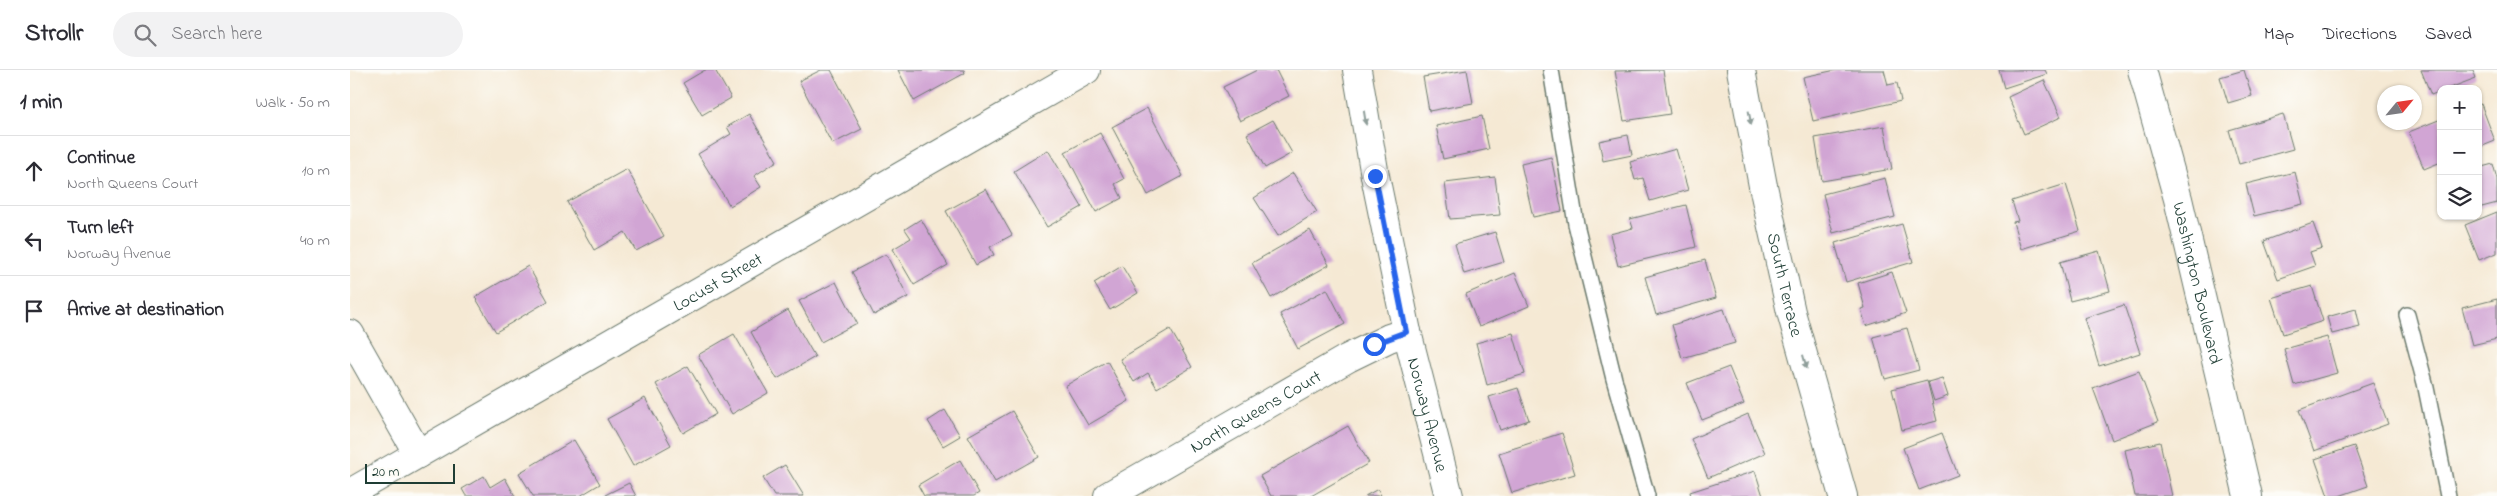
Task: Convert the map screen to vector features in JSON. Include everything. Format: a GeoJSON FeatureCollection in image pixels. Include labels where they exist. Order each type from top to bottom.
{"type":"FeatureCollection","features":[{"type":"Feature","properties":{"kind":"street","name":"Locust Street"},"geometry":{"type":"LineString","coordinates":[[350,493],[1086,70]]}},
{"type":"Feature","properties":{"kind":"street","name":"Norway Avenue"},"geometry":{"type":"LineString","coordinates":[[1358,70],[1375,176],[1406,332],[1449,496]]}},
{"type":"Feature","properties":{"kind":"street","name":"South Terrace"},"geometry":{"type":"LineString","coordinates":[[1741,70],[1763,186],[1791,312],[1843,496]]}},
{"type":"Feature","properties":{"kind":"street","name":"Washington Boulevard"},"geometry":{"type":"LineString","coordinates":[[2142,70],[2178,199],[2248,496]]}},
{"type":"Feature","properties":{"kind":"street","name":"North Queens Court"},"geometry":{"type":"LineString","coordinates":[[1108,496],[1348,358],[1406,332]]}},
{"type":"Feature","properties":{"kind":"street"},"geometry":{"type":"LineString","coordinates":[[350,334],[418,454]]}},
{"type":"Feature","properties":{"kind":"lane"},"geometry":{"type":"LineString","coordinates":[[1550,70],[1576,224],[1614,379],[1647,496]]}},
{"type":"Feature","properties":{"kind":"lane"},"geometry":{"type":"LineString","coordinates":[[2407,315],[2425,383],[2448,496]]}},
{"type":"Feature","properties":{"kind":"building"},"geometry":{"type":"Polygon","coordinates":[[[705,70],[715,70],[731,98],[702,115],[683,83],[705,70]]]}},
{"type":"Feature","properties":{"kind":"building"},"geometry":{"type":"Polygon","coordinates":[[[821,70],[831,70],[862,129],[832,144],[799,81],[821,70]]]}},
{"type":"Feature","properties":{"kind":"building"},"geometry":{"type":"Polygon","coordinates":[[[898,70],[964,70],[965,73],[914,101],[898,70]]]}},
{"type":"Feature","properties":{"kind":"building"},"geometry":{"type":"Polygon","coordinates":[[[1257,70],[1276,70],[1289,96],[1240,121],[1223,87],[1257,70]]]}},
{"type":"Feature","properties":{"kind":"building"},"geometry":{"type":"Polygon","coordinates":[[[1467,70],[1473,103],[1429,111],[1423,77],[1467,70]]]}},
{"type":"Feature","properties":{"kind":"building"},"geometry":{"type":"Polygon","coordinates":[[[1663,70],[1670,114],[1624,121],[1615,71],[1663,70]]]}},
{"type":"Feature","properties":{"kind":"building"},"geometry":{"type":"Polygon","coordinates":[[[1836,70],[1884,70],[1888,85],[1897,83],[1901,101],[1813,121],[1803,77],[1836,70]]]}},
{"type":"Feature","properties":{"kind":"building"},"geometry":{"type":"Polygon","coordinates":[[[1999,70],[2045,70],[2047,74],[2004,88],[1999,70]]]}},
{"type":"Feature","properties":{"kind":"building"},"geometry":{"type":"Polygon","coordinates":[[[2244,70],[2252,96],[2228,103],[2220,77],[2244,70]]]}},
{"type":"Feature","properties":{"kind":"building"},"geometry":{"type":"Polygon","coordinates":[[[2421,70],[2473,70],[2476,78],[2458,85],[2437,85],[2437,93],[2431,95],[2421,70]]]}},
{"type":"Feature","properties":{"kind":"building"},"geometry":{"type":"Polygon","coordinates":[[[2044,80],[2061,117],[2024,134],[2008,97],[2044,80]]]}},
{"type":"Feature","properties":{"kind":"building"},"geometry":{"type":"Polygon","coordinates":[[[2482,107],[2495,141],[2482,146],[2482,107]]]}},
{"type":"Feature","properties":{"kind":"building"},"geometry":{"type":"Polygon","coordinates":[[[1147,108],[1183,176],[1148,195],[1112,127],[1147,108]]]}},
{"type":"Feature","properties":{"kind":"building"},"geometry":{"type":"Polygon","coordinates":[[[749,114],[777,161],[754,176],[761,187],[730,206],[698,154],[731,134],[727,127],[749,114]]]}},
{"type":"Feature","properties":{"kind":"building"},"geometry":{"type":"Polygon","coordinates":[[[2283,114],[2293,149],[2239,164],[2229,130],[2283,114]]]}},
{"type":"Feature","properties":{"kind":"building"},"geometry":{"type":"Polygon","coordinates":[[[1482,116],[1489,149],[1443,159],[1436,126],[1482,116]]]}},
{"type":"Feature","properties":{"kind":"building"},"geometry":{"type":"Polygon","coordinates":[[[1273,120],[1292,153],[1265,168],[1247,134],[1273,120]]]}},
{"type":"Feature","properties":{"kind":"building"},"geometry":{"type":"Polygon","coordinates":[[[2437,121],[2437,164],[2424,169],[2409,132],[2422,130],[2422,127],[2437,121]]]}},
{"type":"Feature","properties":{"kind":"building"},"geometry":{"type":"Polygon","coordinates":[[[1884,126],[1892,169],[1822,181],[1815,138],[1884,126]]]}},
{"type":"Feature","properties":{"kind":"building"},"geometry":{"type":"Polygon","coordinates":[[[1100,133],[1124,179],[1115,184],[1122,198],[1096,212],[1065,152],[1100,133]]]}},
{"type":"Feature","properties":{"kind":"building"},"geometry":{"type":"Polygon","coordinates":[[[1628,135],[1632,155],[1603,161],[1599,141],[1628,135]]]}},
{"type":"Feature","properties":{"kind":"building"},"geometry":{"type":"Polygon","coordinates":[[[1676,149],[1688,190],[1650,201],[1643,178],[1635,180],[1630,162],[1676,149]]]}},
{"type":"Feature","properties":{"kind":"building"},"geometry":{"type":"Polygon","coordinates":[[[1048,150],[1082,207],[1047,227],[1014,171],[1048,150]]]}},
{"type":"Feature","properties":{"kind":"building"},"geometry":{"type":"Polygon","coordinates":[[[1551,157],[1562,211],[1533,217],[1521,164],[1551,157]]]}},
{"type":"Feature","properties":{"kind":"building"},"geometry":{"type":"Polygon","coordinates":[[[2493,164],[2497,179],[2497,203],[2482,207],[2482,175],[2482,167],[2493,164]]]}},
{"type":"Feature","properties":{"kind":"building"},"geometry":{"type":"Polygon","coordinates":[[[627,169],[664,236],[636,251],[625,232],[594,250],[567,202],[627,169]]]}},
{"type":"Feature","properties":{"kind":"building"},"geometry":{"type":"Polygon","coordinates":[[[2295,172],[2303,204],[2254,216],[2246,184],[2295,172]]]}},
{"type":"Feature","properties":{"kind":"building"},"geometry":{"type":"Polygon","coordinates":[[[1293,173],[1317,212],[1278,236],[1254,198],[1293,173]]]}},
{"type":"Feature","properties":{"kind":"building"},"geometry":{"type":"Polygon","coordinates":[[[1495,177],[1500,215],[1450,219],[1445,183],[1495,177]]]}},
{"type":"Feature","properties":{"kind":"building"},"geometry":{"type":"Polygon","coordinates":[[[1885,178],[1895,217],[1833,233],[1823,194],[1885,178]]]}},
{"type":"Feature","properties":{"kind":"building"},"geometry":{"type":"Polygon","coordinates":[[[2066,184],[2080,231],[2021,249],[2013,222],[2018,221],[2012,201],[2066,184]]]}},
{"type":"Feature","properties":{"kind":"building"},"geometry":{"type":"Polygon","coordinates":[[[986,189],[1012,235],[990,247],[994,255],[976,265],[946,211],[986,189]]]}},
{"type":"Feature","properties":{"kind":"building"},"geometry":{"type":"Polygon","coordinates":[[[1686,205],[1696,247],[1618,266],[1610,234],[1633,228],[1630,219],[1686,205]]]}},
{"type":"Feature","properties":{"kind":"building"},"geometry":{"type":"Polygon","coordinates":[[[2497,212],[2497,253],[2479,260],[2465,225],[2482,220],[2482,218],[2497,212]]]}},
{"type":"Feature","properties":{"kind":"building"},"geometry":{"type":"Polygon","coordinates":[[[921,219],[948,265],[914,285],[893,249],[911,238],[905,229],[921,219]]]}},
{"type":"Feature","properties":{"kind":"building"},"geometry":{"type":"Polygon","coordinates":[[[2313,223],[2322,248],[2310,252],[2315,266],[2278,279],[2264,241],[2313,223]]]}},
{"type":"Feature","properties":{"kind":"building"},"geometry":{"type":"Polygon","coordinates":[[[1902,224],[1913,262],[1846,282],[1835,243],[1902,224]]]}},
{"type":"Feature","properties":{"kind":"building"},"geometry":{"type":"Polygon","coordinates":[[[1310,230],[1329,265],[1271,298],[1252,263],[1310,230]]]}},
{"type":"Feature","properties":{"kind":"building"},"geometry":{"type":"Polygon","coordinates":[[[1495,232],[1504,262],[1464,274],[1455,244],[1495,232]]]}},
{"type":"Feature","properties":{"kind":"building"},"geometry":{"type":"Polygon","coordinates":[[[2099,251],[2110,291],[2070,301],[2060,262],[2099,251]]]}},
{"type":"Feature","properties":{"kind":"building"},"geometry":{"type":"Polygon","coordinates":[[[886,254],[908,297],[874,315],[852,272],[886,254]]]}},
{"type":"Feature","properties":{"kind":"building"},"geometry":{"type":"Polygon","coordinates":[[[1705,260],[1716,298],[1656,315],[1645,277],[1705,260]]]}},
{"type":"Feature","properties":{"kind":"building"},"geometry":{"type":"Polygon","coordinates":[[[528,266],[548,301],[496,332],[475,297],[528,266]]]}},
{"type":"Feature","properties":{"kind":"building"},"geometry":{"type":"Polygon","coordinates":[[[1122,266],[1138,293],[1110,310],[1094,283],[1122,266]]]}},
{"type":"Feature","properties":{"kind":"building"},"geometry":{"type":"Polygon","coordinates":[[[1892,272],[1906,313],[1866,326],[1861,309],[1865,308],[1858,283],[1892,272]]]}},
{"type":"Feature","properties":{"kind":"building"},"geometry":{"type":"Polygon","coordinates":[[[1515,273],[1529,306],[1479,327],[1466,294],[1515,273]]]}},
{"type":"Feature","properties":{"kind":"building"},"geometry":{"type":"Polygon","coordinates":[[[836,282],[857,323],[821,342],[799,301],[836,282]]]}},
{"type":"Feature","properties":{"kind":"building"},"geometry":{"type":"Polygon","coordinates":[[[2312,286],[2323,321],[2283,334],[2271,298],[2312,286]]]}},
{"type":"Feature","properties":{"kind":"building"},"geometry":{"type":"Polygon","coordinates":[[[1327,289],[1345,324],[1298,349],[1280,314],[1327,289]]]}},
{"type":"Feature","properties":{"kind":"building"},"geometry":{"type":"Polygon","coordinates":[[[2497,299],[2497,339],[2472,345],[2462,308],[2497,299]]]}},
{"type":"Feature","properties":{"kind":"building"},"geometry":{"type":"Polygon","coordinates":[[[2124,305],[2140,353],[2099,366],[2084,318],[2124,305]]]}},
{"type":"Feature","properties":{"kind":"building"},"geometry":{"type":"Polygon","coordinates":[[[1724,309],[1735,343],[1682,358],[1672,325],[1724,309]]]}},
{"type":"Feature","properties":{"kind":"building"},"geometry":{"type":"Polygon","coordinates":[[[2356,309],[2360,327],[2332,334],[2327,317],[2356,309]]]}},
{"type":"Feature","properties":{"kind":"building"},"geometry":{"type":"Polygon","coordinates":[[[788,310],[815,357],[777,379],[751,332],[788,310]]]}},
{"type":"Feature","properties":{"kind":"building"},"geometry":{"type":"Polygon","coordinates":[[[1907,328],[1919,370],[1885,379],[1873,337],[1907,328]]]}},
{"type":"Feature","properties":{"kind":"building"},"geometry":{"type":"Polygon","coordinates":[[[1170,329],[1192,367],[1157,388],[1148,373],[1134,382],[1120,359],[1170,329]]]}},
{"type":"Feature","properties":{"kind":"building"},"geometry":{"type":"Polygon","coordinates":[[[1513,333],[1525,374],[1487,385],[1476,343],[1513,333]]]}},
{"type":"Feature","properties":{"kind":"building"},"geometry":{"type":"Polygon","coordinates":[[[734,334],[768,393],[732,414],[698,355],[734,334]]]}},
{"type":"Feature","properties":{"kind":"building"},"geometry":{"type":"Polygon","coordinates":[[[2327,337],[2337,373],[2294,385],[2284,349],[2327,337]]]}},
{"type":"Feature","properties":{"kind":"building"},"geometry":{"type":"Polygon","coordinates":[[[1107,361],[1129,401],[1088,425],[1065,386],[1107,361]]]}},
{"type":"Feature","properties":{"kind":"building"},"geometry":{"type":"Polygon","coordinates":[[[688,366],[716,414],[683,433],[656,384],[688,366]]]}},
{"type":"Feature","properties":{"kind":"building"},"geometry":{"type":"Polygon","coordinates":[[[1729,367],[1744,404],[1702,420],[1687,383],[1729,367]]]}},
{"type":"Feature","properties":{"kind":"building"},"geometry":{"type":"Polygon","coordinates":[[[2139,371],[2158,422],[2112,440],[2093,388],[2139,371]]]}},
{"type":"Feature","properties":{"kind":"building"},"geometry":{"type":"Polygon","coordinates":[[[1942,378],[1948,396],[1934,401],[1928,382],[1942,378]]]}},
{"type":"Feature","properties":{"kind":"building"},"geometry":{"type":"Polygon","coordinates":[[[1927,380],[1937,421],[1902,430],[1892,389],[1927,380]]]}},
{"type":"Feature","properties":{"kind":"building"},"geometry":{"type":"Polygon","coordinates":[[[2373,383],[2388,424],[2314,451],[2299,410],[2373,383]]]}},
{"type":"Feature","properties":{"kind":"building"},"geometry":{"type":"Polygon","coordinates":[[[1518,388],[1529,420],[1500,430],[1489,397],[1518,388]]]}},
{"type":"Feature","properties":{"kind":"building"},"geometry":{"type":"Polygon","coordinates":[[[645,398],[671,445],[633,466],[607,419],[645,398]]]}},
{"type":"Feature","properties":{"kind":"building"},"geometry":{"type":"Polygon","coordinates":[[[945,410],[960,436],[943,446],[928,421],[945,410]]]}},
{"type":"Feature","properties":{"kind":"building"},"geometry":{"type":"Polygon","coordinates":[[[1012,411],[1039,457],[995,482],[968,436],[1012,411]]]}},
{"type":"Feature","properties":{"kind":"building"},"geometry":{"type":"Polygon","coordinates":[[[1748,414],[1765,453],[1708,478],[1691,439],[1748,414]]]}},
{"type":"Feature","properties":{"kind":"building"},"geometry":{"type":"Polygon","coordinates":[[[1348,426],[1369,463],[1311,496],[1271,496],[1260,476],[1348,426]]]}},
{"type":"Feature","properties":{"kind":"building"},"geometry":{"type":"Polygon","coordinates":[[[1562,433],[1575,474],[1512,493],[1499,453],[1562,433]]]}},
{"type":"Feature","properties":{"kind":"building"},"geometry":{"type":"Polygon","coordinates":[[[1942,433],[1958,475],[1919,490],[1903,448],[1942,433]]]}},
{"type":"Feature","properties":{"kind":"building"},"geometry":{"type":"Polygon","coordinates":[[[574,440],[600,484],[580,496],[533,496],[519,473],[574,440]]]}},
{"type":"Feature","properties":{"kind":"building"},"geometry":{"type":"Polygon","coordinates":[[[2160,442],[2172,496],[2135,496],[2125,450],[2160,442]]]}},
{"type":"Feature","properties":{"kind":"building"},"geometry":{"type":"Polygon","coordinates":[[[2354,446],[2368,486],[2339,496],[2328,496],[2315,459],[2354,446]]]}},
{"type":"Feature","properties":{"kind":"building"},"geometry":{"type":"Polygon","coordinates":[[[960,460],[979,493],[974,496],[924,496],[918,485],[960,460]]]}},
{"type":"Feature","properties":{"kind":"building"},"geometry":{"type":"Polygon","coordinates":[[[785,465],[804,496],[774,496],[763,478],[785,465]]]}},
{"type":"Feature","properties":{"kind":"building"},"geometry":{"type":"Polygon","coordinates":[[[1755,471],[1763,496],[1691,496],[1690,492],[1755,471]]]}},
{"type":"Feature","properties":{"kind":"building"},"geometry":{"type":"Polygon","coordinates":[[[484,476],[490,487],[505,478],[515,496],[466,496],[462,489],[484,476]]]}},
{"type":"Feature","properties":{"kind":"building"},"geometry":{"type":"Polygon","coordinates":[[[629,483],[636,496],[603,496],[629,483]]]}},
{"type":"Feature","properties":{"kind":"building"},"geometry":{"type":"Polygon","coordinates":[[[1378,489],[1381,496],[1365,496],[1378,489]]]}},
{"type":"Feature","properties":{"kind":"route"},"geometry":{"type":"LineString","coordinates":[[1374,344],[1406,332],[1375,176]]}}]}
